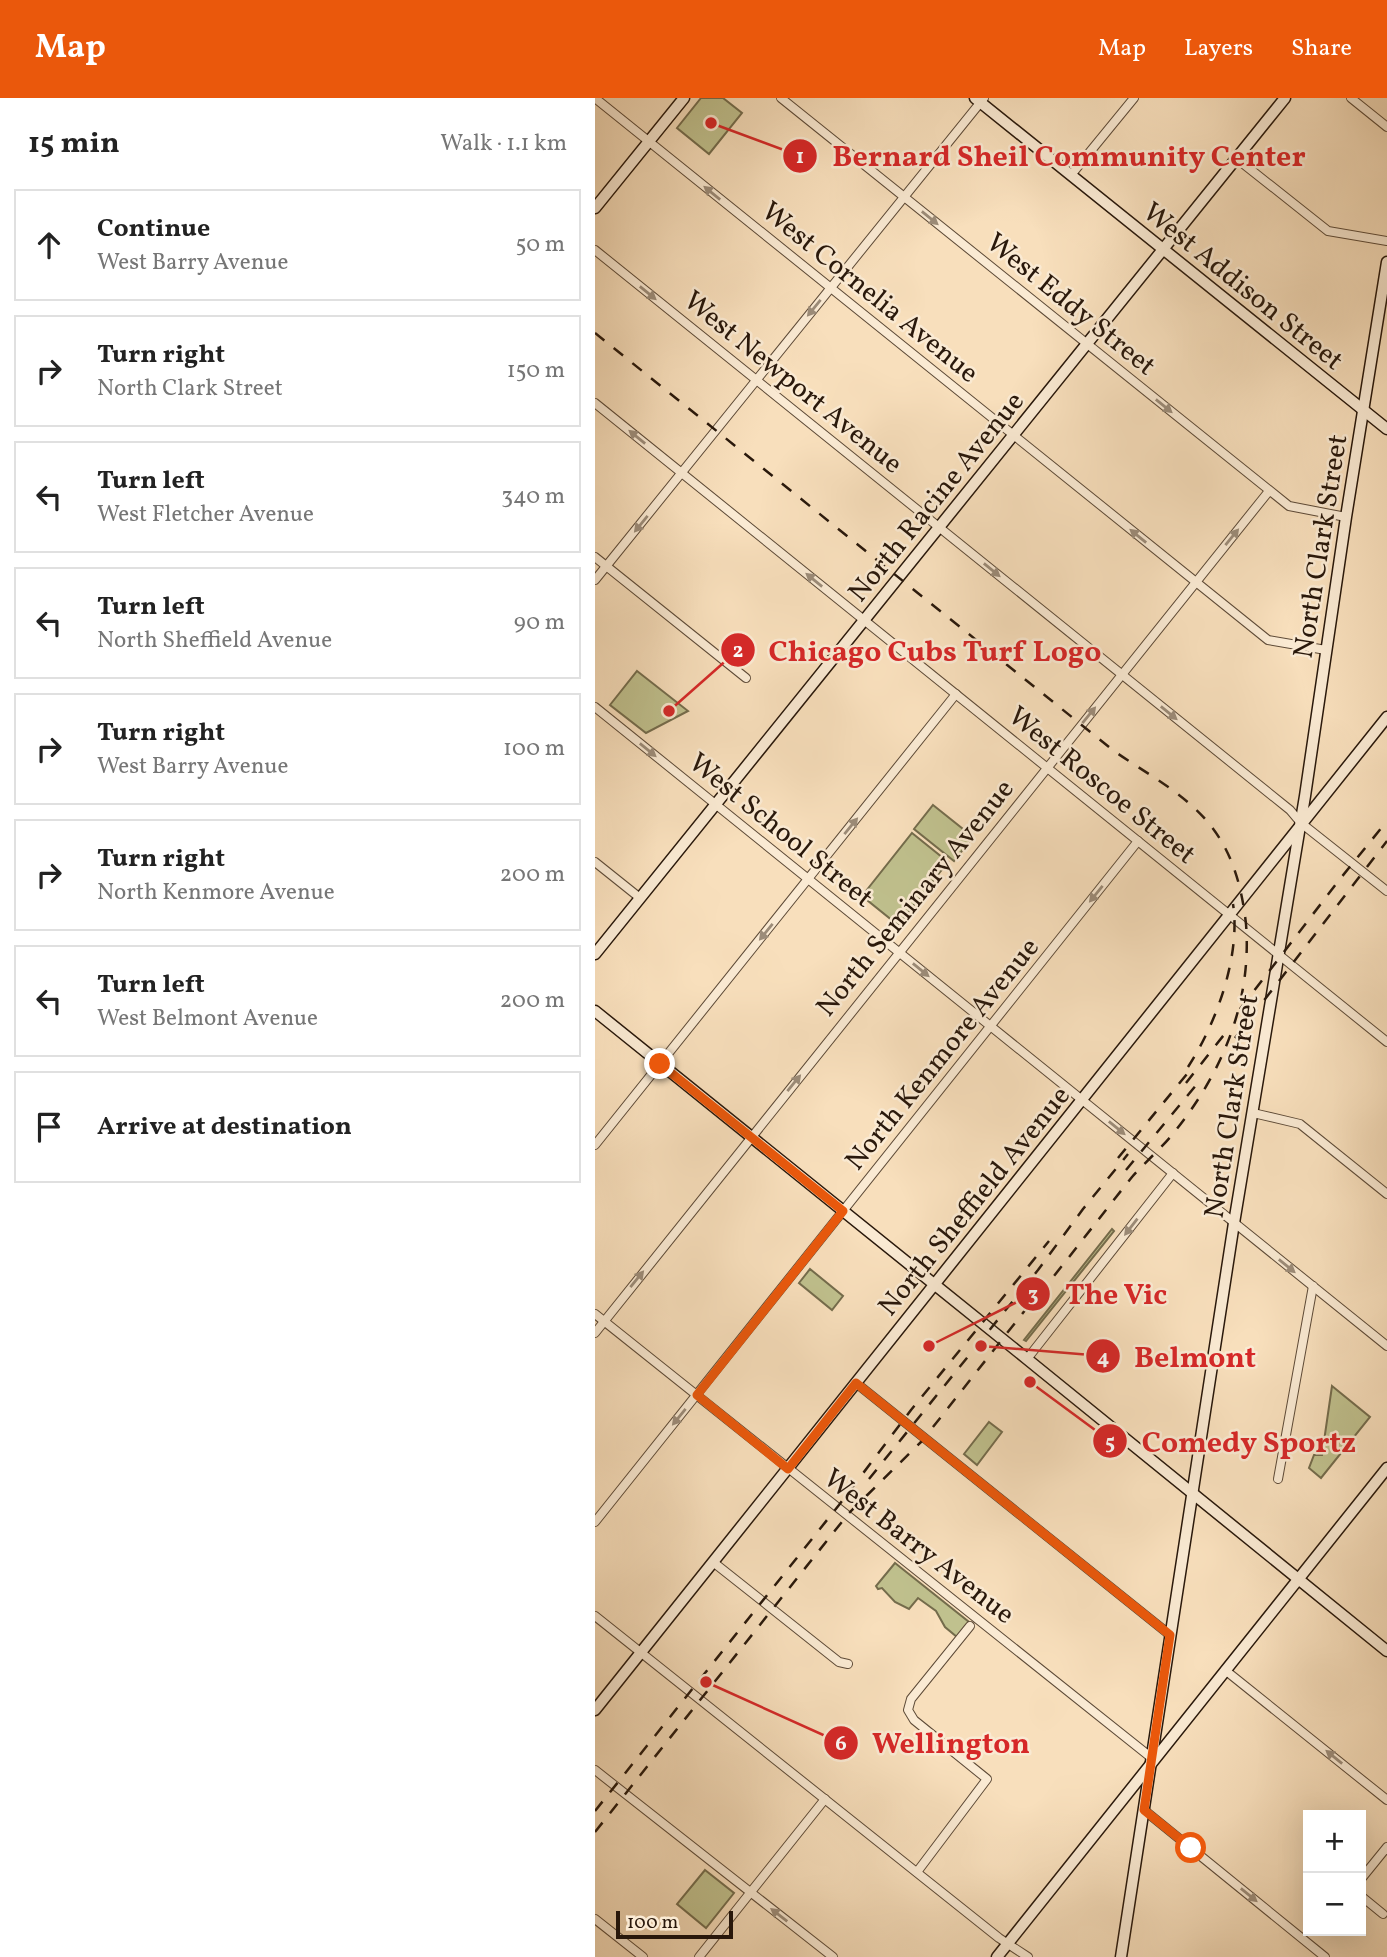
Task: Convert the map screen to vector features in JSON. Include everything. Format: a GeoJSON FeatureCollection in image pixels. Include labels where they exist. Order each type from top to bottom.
{"type":"FeatureCollection","features":[{"type":"Feature","properties":{"kind":"main road"},"geometry":{"type":"LineString","coordinates":[[595,208],[684,98]]}},
{"type":"Feature","properties":{"kind":"main road","name":"North Racine Avenue"},"geometry":{"type":"LineString","coordinates":[[595,954],[1285,98]]}},
{"type":"Feature","properties":{"kind":"main road","name":"West Addison Street"},"geometry":{"type":"LineString","coordinates":[[979,99],[1387,429]]}},
{"type":"Feature","properties":{"kind":"main road","name":"North Clark Street"},"geometry":{"type":"LineString","coordinates":[[1121,1957],[1234,1223],[1301,822],[1387,262]]}},
{"type":"Feature","properties":{"kind":"main road","name":"North Sheffield Avenue"},"geometry":{"type":"LineString","coordinates":[[595,1710],[1230,915],[1301,822],[1383,731],[1387,717]]}},
{"type":"Feature","properties":{"kind":"main road"},"geometry":{"type":"LineString","coordinates":[[595,1011],[1387,1651]]}},
{"type":"Feature","properties":{"kind":"main road"},"geometry":{"type":"LineString","coordinates":[[997,1957],[1387,1468]]}},
{"type":"Feature","properties":{"kind":"street","name":"West Cornelia Avenue"},"geometry":{"type":"LineString","coordinates":[[595,98],[1268,640],[1326,650]]}},
{"type":"Feature","properties":{"kind":"street","name":"West Eddy Street"},"geometry":{"type":"LineString","coordinates":[[781,98],[1289,506],[1346,517]]}},
{"type":"Feature","properties":{"kind":"street"},"geometry":{"type":"LineString","coordinates":[[1071,175],[1134,98]]}},
{"type":"Feature","properties":{"kind":"street"},"geometry":{"type":"LineString","coordinates":[[1351,98],[1387,127]]}},
{"type":"Feature","properties":{"kind":"street"},"geometry":{"type":"LineString","coordinates":[[595,580],[904,197],[979,99]]}},
{"type":"Feature","properties":{"kind":"street"},"geometry":{"type":"LineString","coordinates":[[1236,159],[1328,231],[1387,241]]}},
{"type":"Feature","properties":{"kind":"street","name":"West Newport Avenue"},"geometry":{"type":"LineString","coordinates":[[595,250],[1387,891]]}},
{"type":"Feature","properties":{"kind":"street","name":"West Roscoe Street"},"geometry":{"type":"LineString","coordinates":[[595,403],[1387,1042]]}},
{"type":"Feature","properties":{"kind":"street","name":"North Seminary Avenue"},"geometry":{"type":"LineString","coordinates":[[595,1333],[1269,491]]}},
{"type":"Feature","properties":{"kind":"street"},"geometry":{"type":"LineString","coordinates":[[595,557],[745,678]]}},
{"type":"Feature","properties":{"kind":"street"},"geometry":{"type":"LineString","coordinates":[[595,1145],[956,694]]}},
{"type":"Feature","properties":{"kind":"street","name":"West School Street"},"geometry":{"type":"LineString","coordinates":[[595,707],[1387,1346]]}},
{"type":"Feature","properties":{"kind":"street","name":"North Kenmore Avenue"},"geometry":{"type":"LineString","coordinates":[[595,1522],[1138,841]]}},
{"type":"Feature","properties":{"kind":"street"},"geometry":{"type":"LineString","coordinates":[[595,862],[640,898]]}},
{"type":"Feature","properties":{"kind":"street"},"geometry":{"type":"LineString","coordinates":[[1252,1113],[1300,1124],[1387,1194]]}},
{"type":"Feature","properties":{"kind":"street"},"geometry":{"type":"LineString","coordinates":[[1027,1359],[1173,1173]]}},
{"type":"Feature","properties":{"kind":"street"},"geometry":{"type":"LineString","coordinates":[[1277,1479],[1313,1286]]}},
{"type":"Feature","properties":{"kind":"street","name":"West Barry Avenue"},"geometry":{"type":"LineString","coordinates":[[595,1314],[1153,1759]]}},
{"type":"Feature","properties":{"kind":"street"},"geometry":{"type":"LineString","coordinates":[[856,1383],[1170,1635]]}},
{"type":"Feature","properties":{"kind":"street"},"geometry":{"type":"LineString","coordinates":[[713,1562],[839,1662],[848,1664]]}},
{"type":"Feature","properties":{"kind":"street"},"geometry":{"type":"LineString","coordinates":[[595,1616],[1028,1957]]}},
{"type":"Feature","properties":{"kind":"street"},"geometry":{"type":"LineString","coordinates":[[917,1872],[987,1779],[914,1720],[908,1710],[911,1699],[970,1626]]}},
{"type":"Feature","properties":{"kind":"street"},"geometry":{"type":"LineString","coordinates":[[1225,1670],[1387,1800]]}},
{"type":"Feature","properties":{"kind":"street"},"geometry":{"type":"LineString","coordinates":[[595,1770],[833,1957]]}},
{"type":"Feature","properties":{"kind":"street"},"geometry":{"type":"LineString","coordinates":[[699,1957],[825,1799]]}},
{"type":"Feature","properties":{"kind":"street"},"geometry":{"type":"LineString","coordinates":[[1144,1810],[1325,1957]]}},
{"type":"Feature","properties":{"kind":"street"},"geometry":{"type":"LineString","coordinates":[[1366,1874],[1387,1847]]}},
{"type":"Feature","properties":{"kind":"street"},"geometry":{"type":"LineString","coordinates":[[1366,1900],[1383,1914]]}},
{"type":"Feature","properties":{"kind":"street"},"geometry":{"type":"LineString","coordinates":[[595,1919],[643,1957]]}},
{"type":"Feature","properties":{"kind":"green space"},"geometry":{"type":"Polygon","coordinates":[[[701,98],[723,98],[742,113],[709,154],[677,128],[701,98]]]}},
{"type":"Feature","properties":{"kind":"green space"},"geometry":{"type":"Polygon","coordinates":[[[637,671],[688,711],[646,733],[610,705],[637,671]]]}},
{"type":"Feature","properties":{"kind":"green space"},"geometry":{"type":"Polygon","coordinates":[[[933,805],[973,837],[954,861],[914,829],[933,805]]]}},
{"type":"Feature","properties":{"kind":"green space"},"geometry":{"type":"Polygon","coordinates":[[[912,833],[948,862],[898,925],[862,896],[912,833]]]}},
{"type":"Feature","properties":{"kind":"green space"},"geometry":{"type":"Polygon","coordinates":[[[1112,1229],[1114,1231],[1026,1341],[1024,1340],[1112,1229]]]}},
{"type":"Feature","properties":{"kind":"green space"},"geometry":{"type":"Polygon","coordinates":[[[810,1269],[843,1296],[832,1310],[799,1283],[810,1269]]]}},
{"type":"Feature","properties":{"kind":"green space"},"geometry":{"type":"Polygon","coordinates":[[[1332,1386],[1370,1417],[1321,1478],[1309,1468],[1314,1455],[1322,1455],[1332,1386]]]}},
{"type":"Feature","properties":{"kind":"green space"},"geometry":{"type":"Polygon","coordinates":[[[989,1422],[1002,1432],[977,1465],[964,1454],[989,1422]]]}},
{"type":"Feature","properties":{"kind":"green space"},"geometry":{"type":"Polygon","coordinates":[[[895,1563],[969,1622],[957,1637],[945,1627],[936,1611],[918,1598],[909,1609],[895,1602],[882,1588],[878,1589],[876,1586],[895,1563]]]}},
{"type":"Feature","properties":{"kind":"green space"},"geometry":{"type":"Polygon","coordinates":[[[705,1870],[734,1893],[706,1928],[677,1904],[705,1870]]]}},
{"type":"Feature","properties":{"kind":"railway"},"geometry":{"type":"LineString","coordinates":[[595,333],[1114,751],[1190,804],[1211,826],[1231,860],[1244,911],[1247,953],[1239,1007],[1220,1059],[1208,1084],[1176,1130],[1132,1177],[1036,1298]]}},
{"type":"Feature","properties":{"kind":"railway"},"geometry":{"type":"LineString","coordinates":[[1240,1009],[1387,821]]}},
{"type":"Feature","properties":{"kind":"railway"},"geometry":{"type":"LineString","coordinates":[[1235,1038],[1387,841]]}},
{"type":"Feature","properties":{"kind":"railway"},"geometry":{"type":"LineString","coordinates":[[1188,1067],[1208,1031],[1224,989],[1233,945],[1233,904]]}},
{"type":"Feature","properties":{"kind":"railway"},"geometry":{"type":"LineString","coordinates":[[1186,1083],[1227,1031]]}},
{"type":"Feature","properties":{"kind":"railway"},"geometry":{"type":"LineString","coordinates":[[1118,1158],[1187,1074]]}},
{"type":"Feature","properties":{"kind":"railway"},"geometry":{"type":"LineString","coordinates":[[1126,1170],[1202,1078]]}},
{"type":"Feature","properties":{"kind":"railway"},"geometry":{"type":"LineString","coordinates":[[869,1479],[1128,1154]]}},
{"type":"Feature","properties":{"kind":"railway"},"geometry":{"type":"LineString","coordinates":[[595,1811],[839,1505],[911,1410],[1049,1241]]}},
{"type":"Feature","properties":{"kind":"railway"},"geometry":{"type":"LineString","coordinates":[[595,1832],[849,1513],[922,1441],[1041,1290]]}},
{"type":"Feature","properties":{"kind":"place","name":"Bernard Sheil Community Center"},"geometry":{"type":"Point","coordinates":[711,123]}},
{"type":"Feature","properties":{"kind":"place","name":"Chicago Cubs Turf Logo"},"geometry":{"type":"Point","coordinates":[669,711]}},
{"type":"Feature","properties":{"kind":"place","name":"The Vic"},"geometry":{"type":"Point","coordinates":[929,1346]}},
{"type":"Feature","properties":{"kind":"place","name":"Belmont"},"geometry":{"type":"Point","coordinates":[981,1346]}},
{"type":"Feature","properties":{"kind":"place","name":"Comedy Sportz"},"geometry":{"type":"Point","coordinates":[1030,1382]}},
{"type":"Feature","properties":{"kind":"place","name":"Wellington"},"geometry":{"type":"Point","coordinates":[706,1682]}},
{"type":"Feature","properties":{"kind":"route"},"geometry":{"type":"LineString","coordinates":[[660,1064],[843,1211],[697,1395],[788,1469],[856,1383],[1170,1635],[1144,1810],[1191,1848]]}}]}
